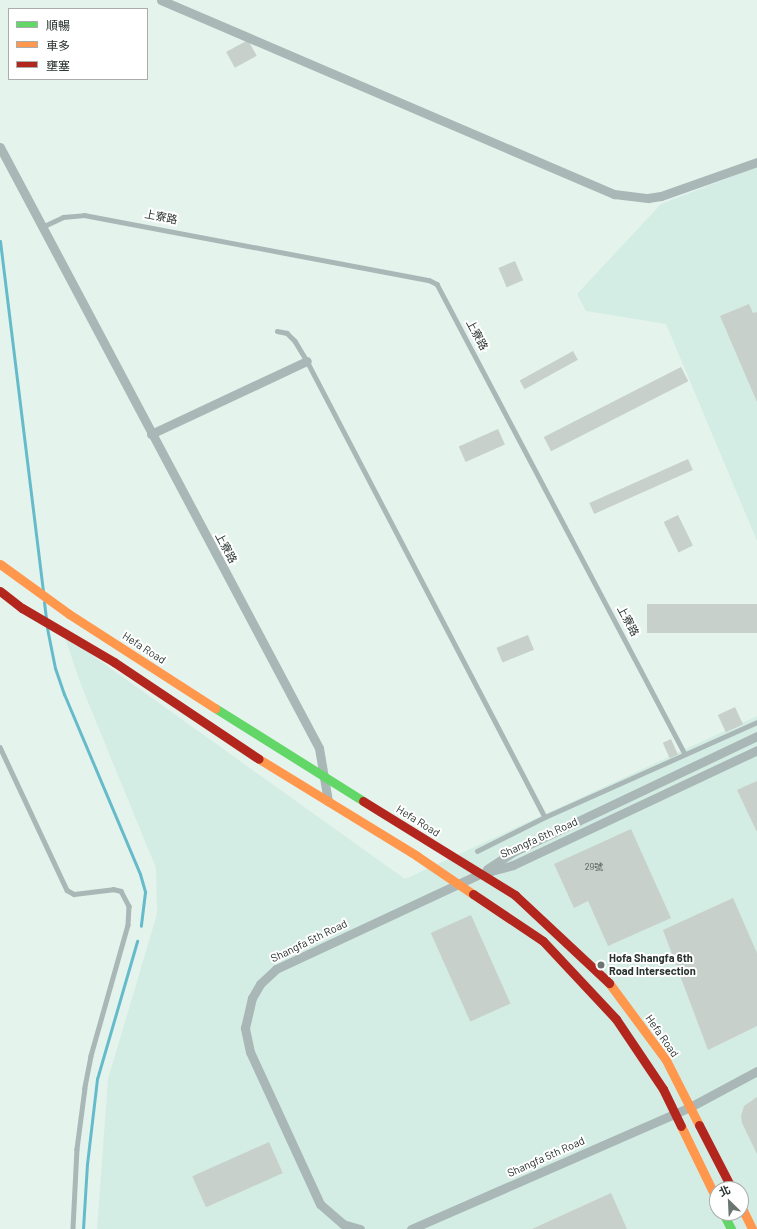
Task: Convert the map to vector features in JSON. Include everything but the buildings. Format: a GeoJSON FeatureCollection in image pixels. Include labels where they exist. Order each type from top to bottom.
{"type":"FeatureCollection","features":[{"type":"Feature","properties":{"kind":"street"},"geometry":{"type":"LineString","coordinates":[[161,0],[614,194],[648,198],[661,196],[757,162]]}},
{"type":"Feature","properties":{"kind":"street","name":"上寮路"},"geometry":{"type":"LineString","coordinates":[[0,147],[319,748],[326,779],[328,802]]}},
{"type":"Feature","properties":{"kind":"street"},"geometry":{"type":"LineString","coordinates":[[151,434],[307,361]]}},
{"type":"Feature","properties":{"kind":"street","name":"Hefa Road"},"geometry":{"type":"LineString","coordinates":[[0,564],[68,614],[326,779],[515,895],[610,984],[666,1060],[728,1181]]}},
{"type":"Feature","properties":{"kind":"street"},"geometry":{"type":"LineString","coordinates":[[0,591],[22,608],[114,662],[228,740],[459,884],[543,942],[616,1019],[663,1089],[709,1184]]}},
{"type":"Feature","properties":{"kind":"street","name":"Shangfa 6th Road"},"geometry":{"type":"LineString","coordinates":[[480,874],[515,850],[757,736]]}},
{"type":"Feature","properties":{"kind":"street","name":"Shangfa 6th Road"},"geometry":{"type":"LineString","coordinates":[[480,874],[513,865],[757,750]]}},
{"type":"Feature","properties":{"kind":"street","name":"Shangfa 5th Road"},"geometry":{"type":"LineString","coordinates":[[360,1229],[343,1224],[320,1204],[250,1052],[245,1028],[252,998],[260,984],[276,969],[480,874]]}},
{"type":"Feature","properties":{"kind":"street","name":"Shangfa 5th Road"},"geometry":{"type":"LineString","coordinates":[[411,1229],[675,1114],[757,1071]]}},
{"type":"Feature","properties":{"kind":"lane","name":"上寮路"},"geometry":{"type":"LineString","coordinates":[[42,227],[68,215],[84,215],[429,280],[437,284],[685,754]]}},
{"type":"Feature","properties":{"kind":"lane"},"geometry":{"type":"LineString","coordinates":[[276,331],[287,333],[295,341],[307,361],[545,817]]}},
{"type":"Feature","properties":{"kind":"lane"},"geometry":{"type":"LineString","coordinates":[[477,851],[545,817],[757,722]]}},
{"type":"Feature","properties":{"kind":"lane"},"geometry":{"type":"LineString","coordinates":[[0,747],[67,890],[74,894],[113,889],[122,891],[129,906],[128,925],[91,1056],[85,1088],[77,1149],[73,1229]]}},
{"type":"Feature","properties":{"kind":"shaded area"},"geometry":{"type":"Polygon","coordinates":[[[757,167],[757,541],[666,324],[586,311],[577,294],[661,204],[757,167]]]}},
{"type":"Feature","properties":{"kind":"shaded area"},"geometry":{"type":"Polygon","coordinates":[[[64,635],[405,879],[757,716],[757,1229],[97,1229],[108,1079],[157,914],[156,868],[81,685],[64,635]]]}},
{"type":"Feature","properties":{"kind":"waterway"},"geometry":{"type":"LineString","coordinates":[[0,241],[43,591]]}},
{"type":"Feature","properties":{"kind":"waterway"},"geometry":{"type":"LineString","coordinates":[[44,602],[46,618]]}},
{"type":"Feature","properties":{"kind":"waterway"},"geometry":{"type":"LineString","coordinates":[[47,628],[55,668],[64,694],[140,874],[145,892],[141,926]]}},
{"type":"Feature","properties":{"kind":"waterway"},"geometry":{"type":"LineString","coordinates":[[83,1229],[87,1164],[97,1079],[137,941]]}},
{"type":"Feature","properties":{"kind":"traffic: fast"},"geometry":{"type":"LineString","coordinates":[[215,708],[363,801]]}},
{"type":"Feature","properties":{"kind":"traffic: fast"},"geometry":{"type":"LineString","coordinates":[[727,1221],[731,1229]]}},
{"type":"Feature","properties":{"kind":"traffic: slow"},"geometry":{"type":"LineString","coordinates":[[0,564],[69,614],[215,708]]}},
{"type":"Feature","properties":{"kind":"traffic: slow"},"geometry":{"type":"LineString","coordinates":[[259,759],[417,856],[473,894]]}},
{"type":"Feature","properties":{"kind":"traffic: slow"},"geometry":{"type":"LineString","coordinates":[[609,983],[666,1060],[699,1125]]}},
{"type":"Feature","properties":{"kind":"traffic: slow"},"geometry":{"type":"LineString","coordinates":[[681,1126],[709,1184]]}},
{"type":"Feature","properties":{"kind":"traffic: slow"},"geometry":{"type":"LineString","coordinates":[[748,1221],[752,1229]]}},
{"type":"Feature","properties":{"kind":"traffic: jam"},"geometry":{"type":"LineString","coordinates":[[0,591],[22,608],[114,662],[259,759]]}},
{"type":"Feature","properties":{"kind":"traffic: jam"},"geometry":{"type":"LineString","coordinates":[[363,801],[515,895],[609,983]]}},
{"type":"Feature","properties":{"kind":"traffic: jam"},"geometry":{"type":"LineString","coordinates":[[473,894],[543,941],[616,1019],[663,1089],[681,1126]]}},
{"type":"Feature","properties":{"kind":"traffic: jam"},"geometry":{"type":"LineString","coordinates":[[699,1125],[728,1181]]}},
{"type":"Feature","properties":{"kind":"place","name":"Hofa Shangfa 6th Road Intersection"},"geometry":{"type":"Point","coordinates":[601,965]}}]}
